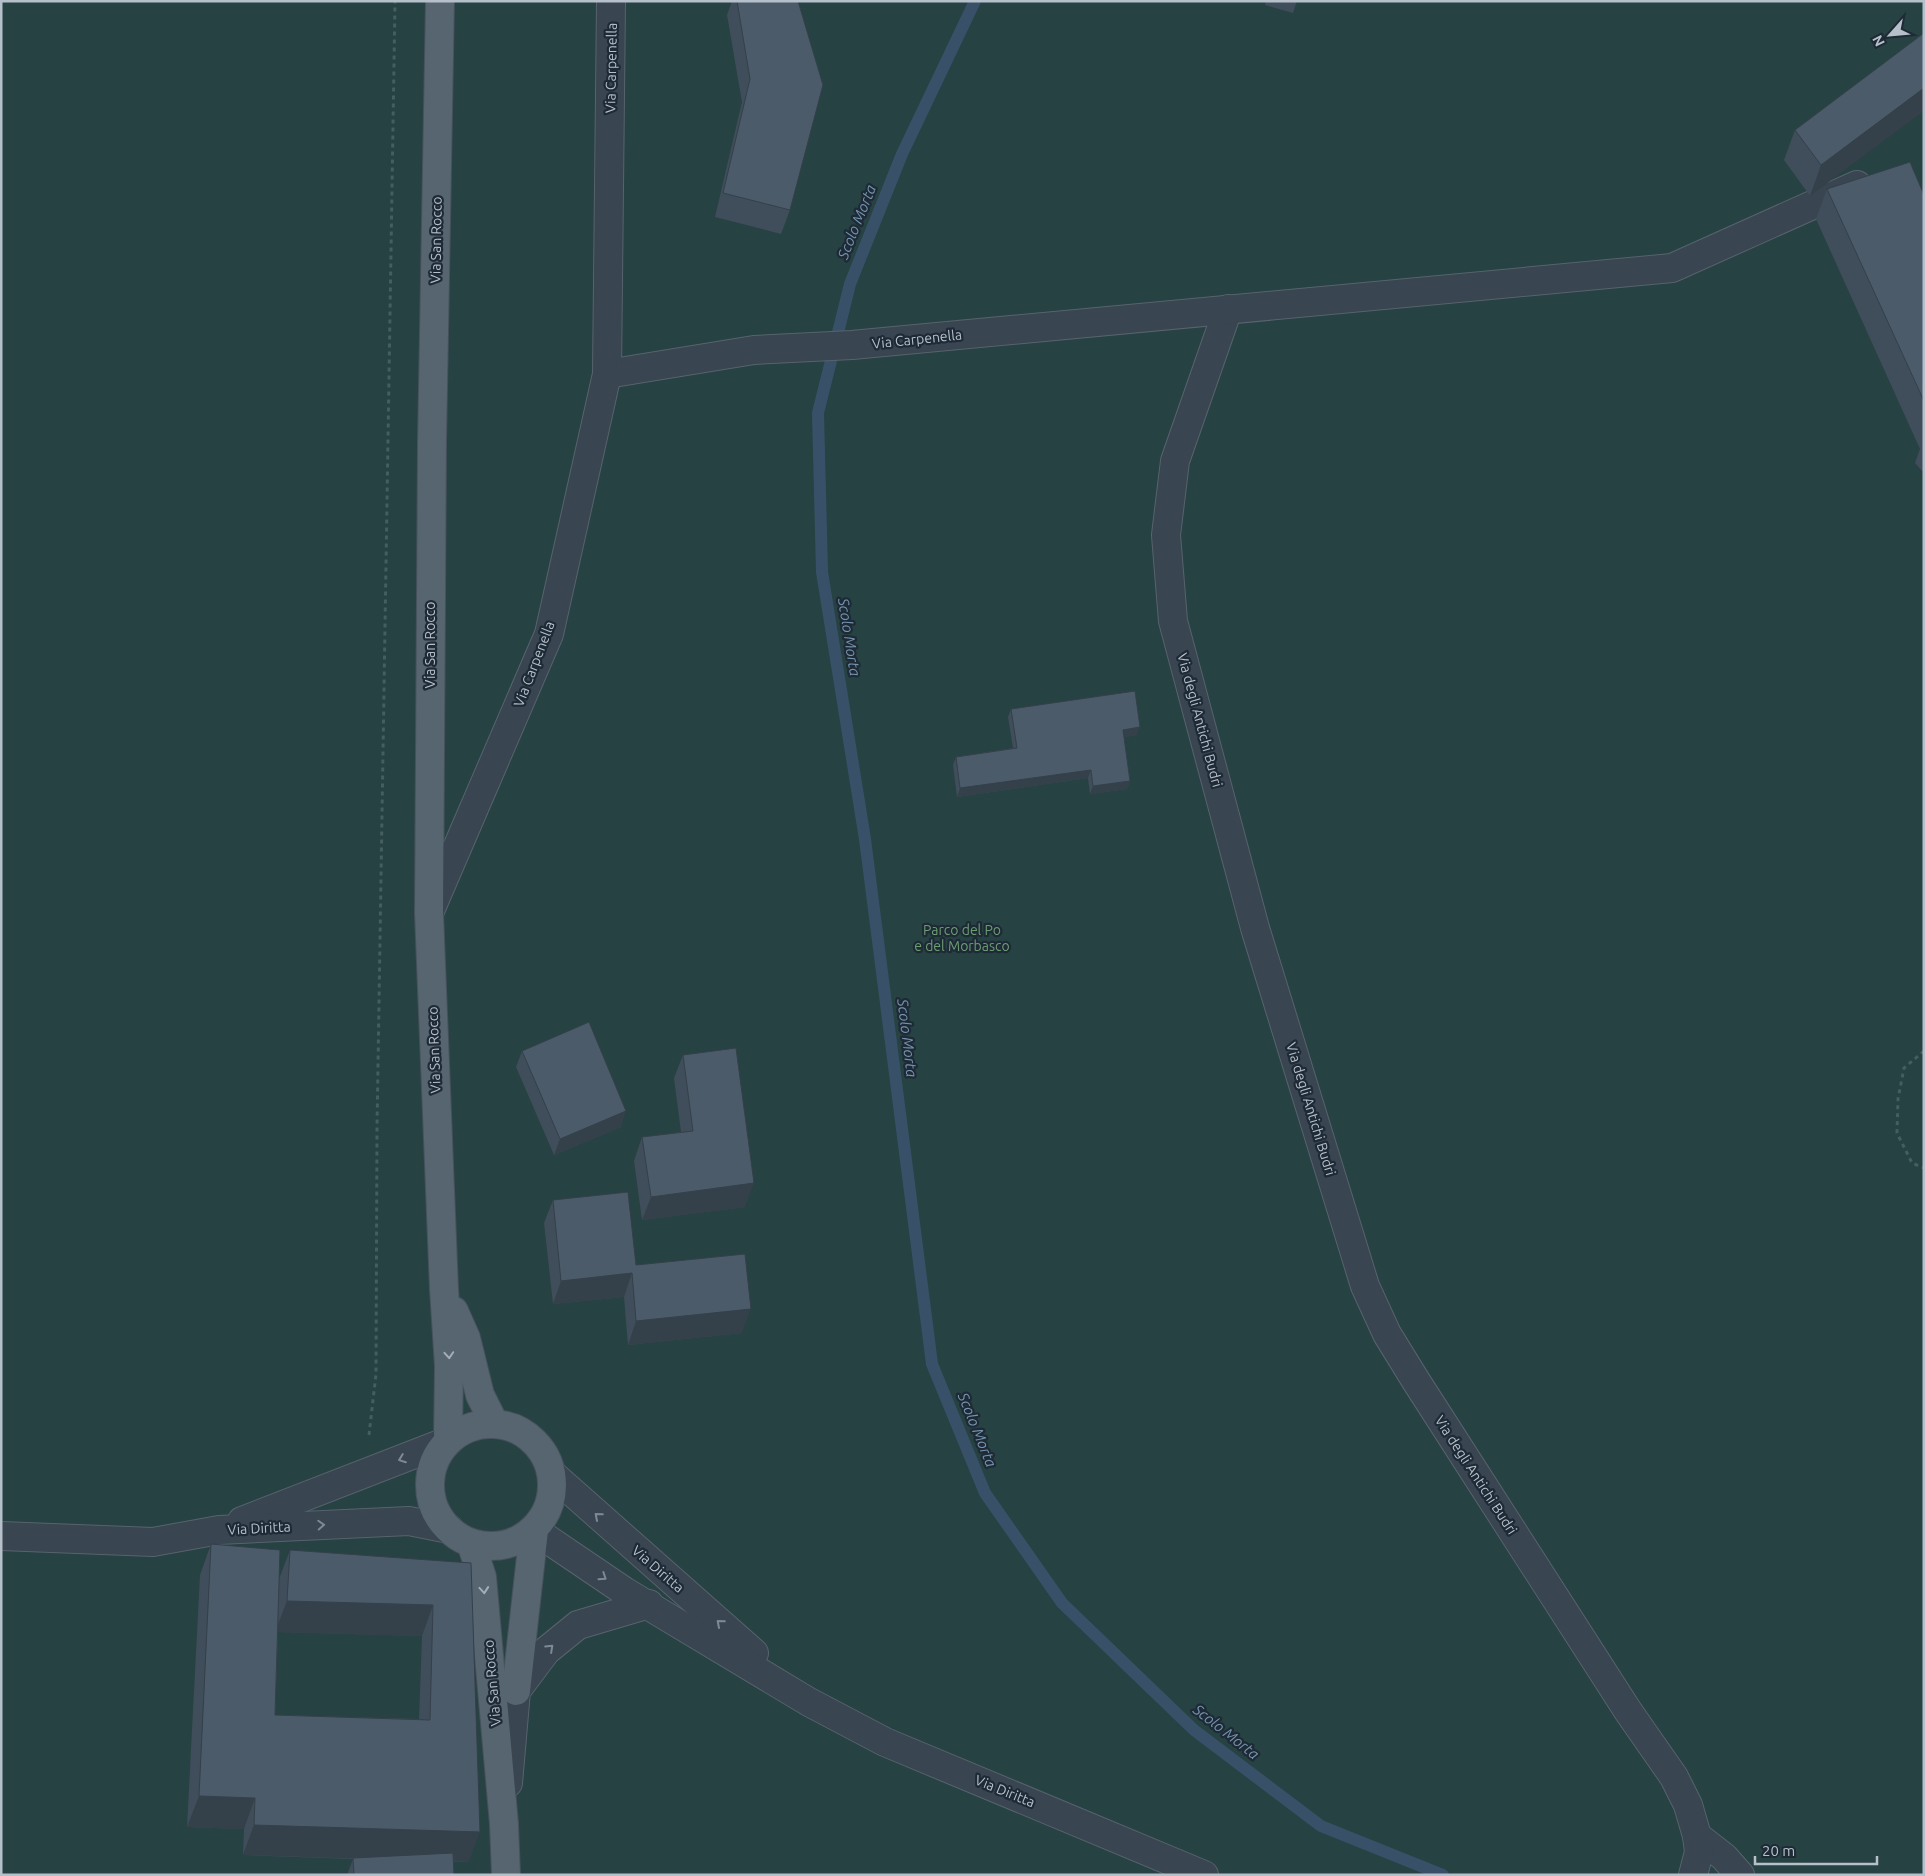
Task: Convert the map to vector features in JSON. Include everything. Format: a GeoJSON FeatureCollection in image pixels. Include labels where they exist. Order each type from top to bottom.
{"type":"FeatureCollection","features":[{"type":"Feature","properties":{"kind":"main road","name":"Via San Rocco"},"geometry":{"type":"LineString","coordinates":[[440,1],[432,453],[428,913],[449,1366],[448,1441]]}},
{"type":"Feature","properties":{"kind":"main road","name":"Via San Rocco"},"geometry":{"type":"LineString","coordinates":[[444,1289],[466,1338],[480,1395],[494,1423]]}},
{"type":"Feature","properties":{"kind":"main road"},"geometry":{"type":"LineString","coordinates":[[494,1423],[514,1428],[532,1439],[546,1456],[552,1476],[552,1495],[546,1514],[534,1530],[520,1540],[488,1547],[460,1536],[437,1513],[431,1495],[431,1476],[437,1457],[448,1441],[461,1431],[477,1425],[494,1423]]}},
{"type":"Feature","properties":{"kind":"main road","name":"Via San Rocco"},"geometry":{"type":"LineString","coordinates":[[516,1691],[534,1530]]}},
{"type":"Feature","properties":{"kind":"main road","name":"Via San Rocco"},"geometry":{"type":"LineString","coordinates":[[460,1536],[482,1578],[504,1824],[506,1875]]}},
{"type":"Feature","properties":{"kind":"street","name":"Via Carpenella"},"geometry":{"type":"LineString","coordinates":[[428,913],[549,634],[607,374],[611,1]]}},
{"type":"Feature","properties":{"kind":"street","name":"Via Carpenella"},"geometry":{"type":"LineString","coordinates":[[607,374],[754,350],[852,345],[1672,268],[1874,178]]}},
{"type":"Feature","properties":{"kind":"street","name":"Via degli Antichi Budri"},"geometry":{"type":"LineString","coordinates":[[1228,309],[1175,461],[1166,535],[1173,621],[1255,928],[1365,1286],[1387,1334],[1628,1711],[1674,1777],[1688,1805],[1697,1836],[1699,1852],[1693,1875]]}},
{"type":"Feature","properties":{"kind":"street","name":"Via Diritta"},"geometry":{"type":"LineString","coordinates":[[219,1530],[448,1441]]}},
{"type":"Feature","properties":{"kind":"street","name":"Via Diritta"},"geometry":{"type":"LineString","coordinates":[[552,1476],[809,1702]]}},
{"type":"Feature","properties":{"kind":"street","name":"Via Diritta"},"geometry":{"type":"LineString","coordinates":[[1,1536],[153,1542],[219,1530],[408,1521],[460,1536]]}},
{"type":"Feature","properties":{"kind":"street","name":"Via Diritta"},"geometry":{"type":"LineString","coordinates":[[534,1530],[624,1591],[649,1604],[809,1702],[885,1742],[1204,1875]]}},
{"type":"Feature","properties":{"kind":"street","name":"Via San Rocco"},"geometry":{"type":"LineString","coordinates":[[504,1824],[516,1691],[546,1651],[578,1624],[649,1604]]}},
{"type":"Feature","properties":{"kind":"street"},"geometry":{"type":"LineString","coordinates":[[1697,1836],[1724,1857],[1740,1875]]}},
{"type":"Feature","properties":{"kind":"path"},"geometry":{"type":"LineString","coordinates":[[1924,1051],[1904,1068],[1898,1099],[1897,1133],[1912,1163],[1924,1168]]}},
{"type":"Feature","properties":{"kind":"green space","name":"Parco del Po e del Morbasco"},"geometry":{"type":"Polygon","coordinates":[[[1,1],[1924,1],[1924,1875],[1,1875],[1,1]]]}},
{"type":"Feature","properties":{"kind":"building"},"geometry":{"type":"Polygon","coordinates":[[[737,1],[798,1],[823,85],[790,210],[723,193],[750,79],[737,1]]]}},
{"type":"Feature","properties":{"kind":"building"},"geometry":{"type":"Polygon","coordinates":[[[1924,33],[1924,88],[1821,165],[1795,130],[1924,33]]]}},
{"type":"Feature","properties":{"kind":"building"},"geometry":{"type":"Polygon","coordinates":[[[1910,162],[1924,195],[1924,401],[1827,189],[1910,162]]]}},
{"type":"Feature","properties":{"kind":"building"},"geometry":{"type":"Polygon","coordinates":[[[1135,691],[1140,727],[1123,730],[1130,781],[1093,786],[1091,770],[960,788],[956,757],[1017,748],[1011,709],[1135,691]]]}},
{"type":"Feature","properties":{"kind":"building"},"geometry":{"type":"Polygon","coordinates":[[[589,1022],[626,1111],[560,1139],[522,1051],[589,1022]]]}},
{"type":"Feature","properties":{"kind":"building"},"geometry":{"type":"Polygon","coordinates":[[[736,1048],[754,1183],[651,1197],[642,1137],[693,1131],[683,1055],[736,1048]]]}},
{"type":"Feature","properties":{"kind":"building"},"geometry":{"type":"Polygon","coordinates":[[[628,1192],[636,1265],[745,1254],[751,1309],[636,1321],[632,1273],[561,1281],[553,1200],[628,1192]]]}},
{"type":"Feature","properties":{"kind":"building"},"geometry":{"type":"Polygon","coordinates":[[[211,1544],[280,1550],[275,1715],[430,1720],[433,1605],[287,1601],[290,1550],[471,1563],[480,1832],[254,1825],[255,1798],[199,1796],[211,1544]]]}},
{"type":"Feature","properties":{"kind":"building"},"geometry":{"type":"Polygon","coordinates":[[[453,1853],[454,1875],[354,1875],[353,1858],[453,1853]]]}},
{"type":"Feature","properties":{"kind":"waterway","name":"Scolo Morta"},"geometry":{"type":"LineString","coordinates":[[975,1],[902,154],[850,284],[818,413],[822,572],[865,839],[932,1364],[985,1493],[1062,1603],[1194,1730],[1321,1826],[1443,1875]]}}]}
